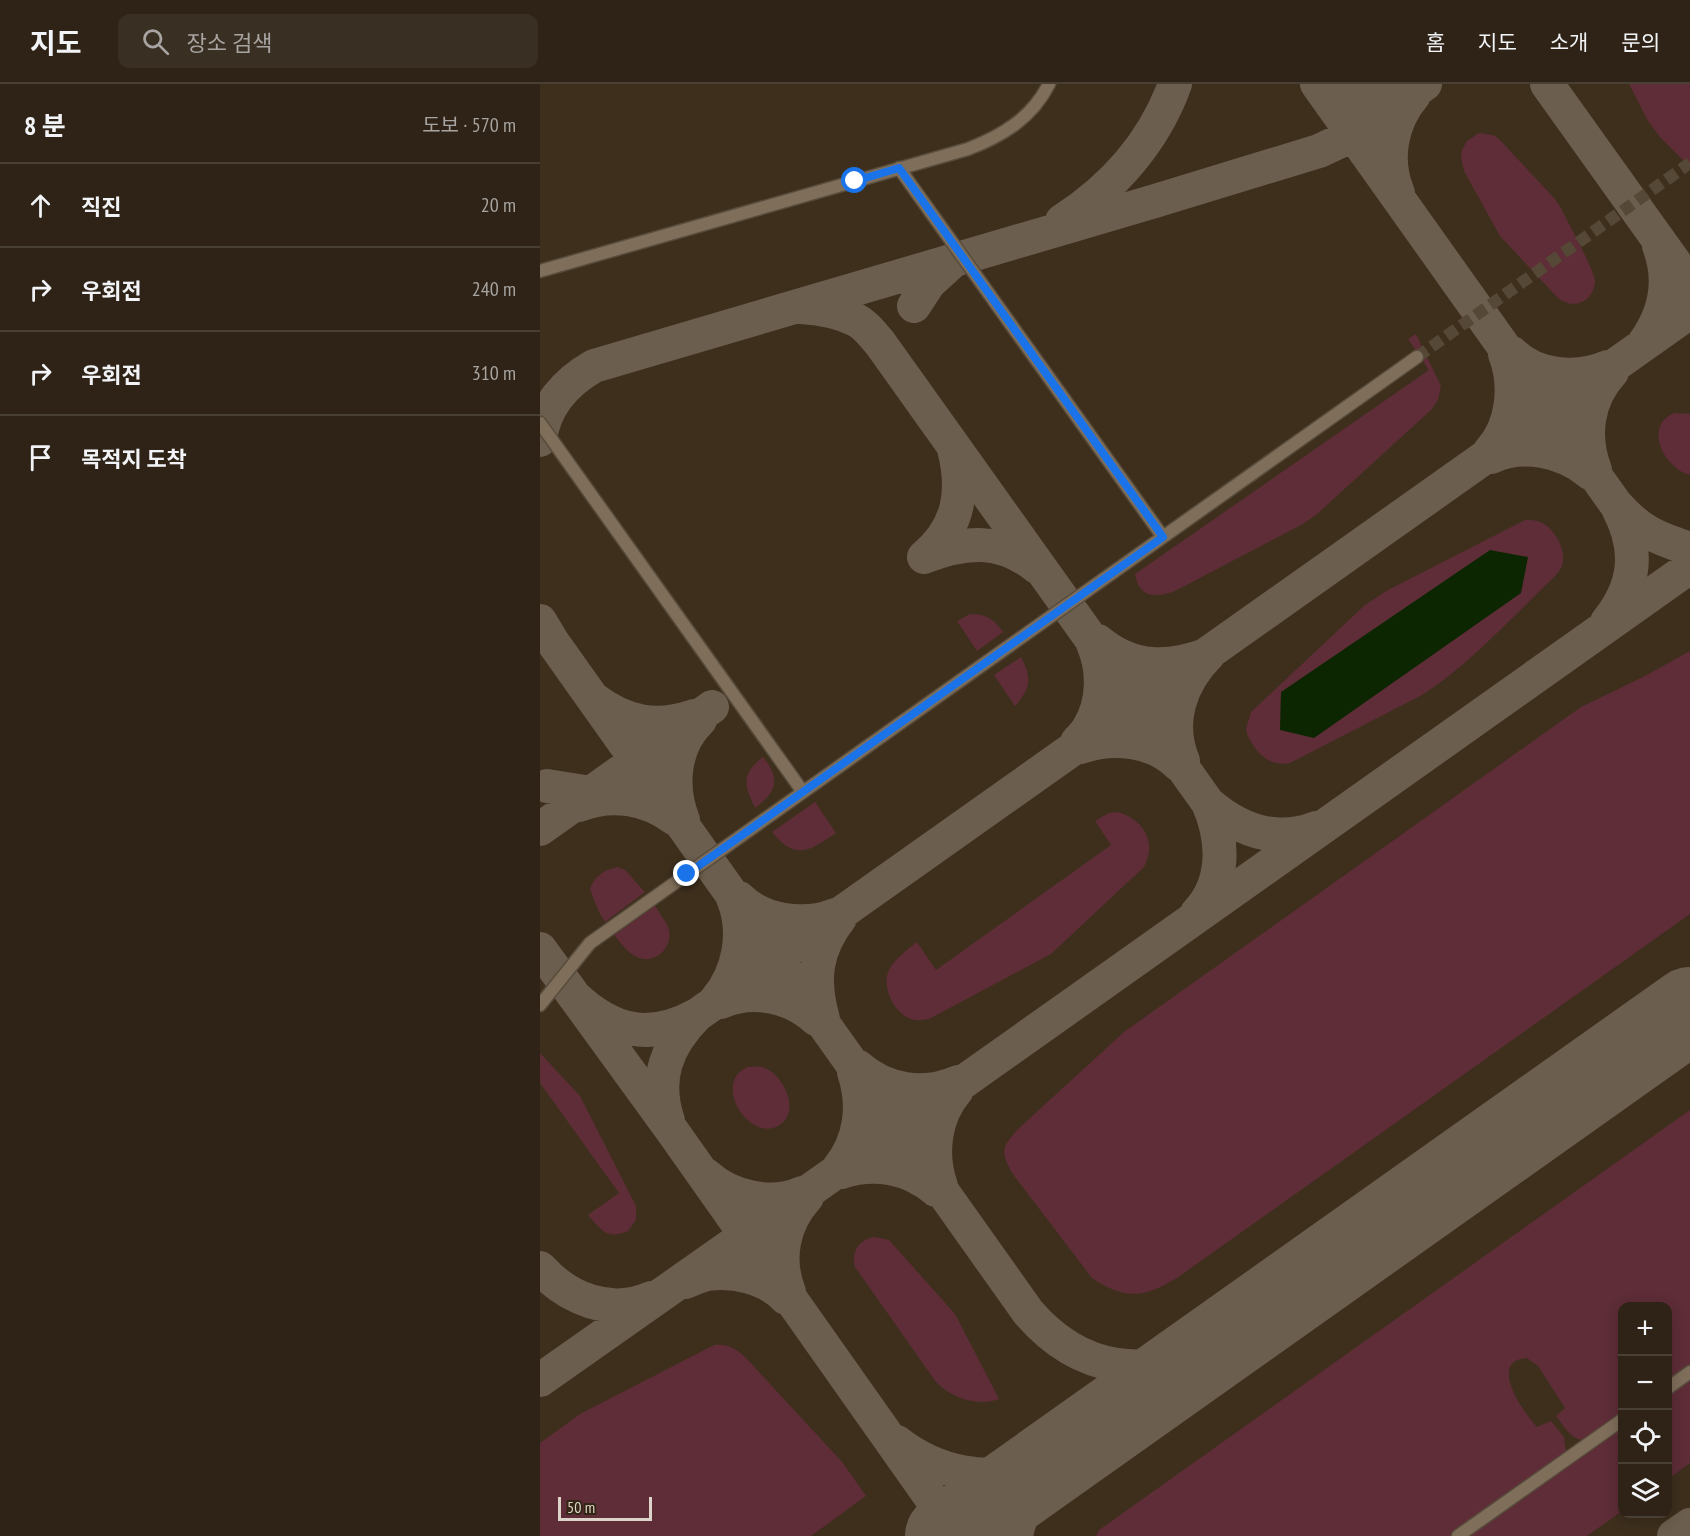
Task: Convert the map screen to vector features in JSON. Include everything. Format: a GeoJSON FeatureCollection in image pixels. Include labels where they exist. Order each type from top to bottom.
{"type":"FeatureCollection","features":[{"type":"Feature","properties":{"kind":"lane"},"geometry":{"type":"LineString","coordinates":[[540,271],[968,149],[991,140],[1028,114],[1048,84]]}},
{"type":"Feature","properties":{"kind":"lane"},"geometry":{"type":"LineString","coordinates":[[899,168],[1163,537]]}},
{"type":"Feature","properties":{"kind":"lane"},"geometry":{"type":"LineString","coordinates":[[540,1005],[590,943],[1417,357]]}},
{"type":"Feature","properties":{"kind":"lane"},"geometry":{"type":"LineString","coordinates":[[540,423],[803,792]]}},
{"type":"Feature","properties":{"kind":"lane"},"geometry":{"type":"LineString","coordinates":[[1672,1385],[1690,1372]]}},
{"type":"Feature","properties":{"kind":"lane"},"geometry":{"type":"LineString","coordinates":[[1458,1536],[1618,1424]]}},
{"type":"Feature","properties":{"kind":"shaded area"},"geometry":{"type":"Polygon","coordinates":[[[1629,84],[1690,84],[1690,167],[1660,137],[1648,121],[1629,84]]]}},
{"type":"Feature","properties":{"kind":"shaded area"},"geometry":{"type":"Polygon","coordinates":[[[1479,133],[1493,135],[1499,139],[1561,208],[1595,281],[1592,292],[1584,301],[1571,304],[1558,298],[1500,236],[1464,171],[1461,157],[1467,141],[1479,133]]]}},
{"type":"Feature","properties":{"kind":"shaded area"},"geometry":{"type":"Polygon","coordinates":[[[1416,334],[1441,386],[1438,400],[1431,410],[1316,515],[1301,525],[1175,591],[1155,595],[1144,592],[1140,588],[1135,574],[1429,370],[1408,339],[1416,334]]]}},
{"type":"Feature","properties":{"kind":"shaded area"},"geometry":{"type":"Polygon","coordinates":[[[1675,413],[1690,414],[1690,475],[1672,464],[1660,446],[1658,436],[1660,427],[1665,419],[1675,413]]]}},
{"type":"Feature","properties":{"kind":"shaded area"},"geometry":{"type":"Polygon","coordinates":[[[1525,520],[1544,524],[1553,532],[1562,548],[1562,566],[1553,578],[1457,670],[1422,695],[1290,763],[1275,763],[1259,753],[1246,729],[1251,712],[1365,605],[1388,590],[1525,520]]]}},
{"type":"Feature","properties":{"kind":"shaded area"},"geometry":{"type":"Polygon","coordinates":[[[1490,550],[1528,557],[1521,593],[1314,738],[1280,730],[1281,692],[1490,550]]]}},
{"type":"Feature","properties":{"kind":"shaded area"},"geometry":{"type":"Polygon","coordinates":[[[970,614],[989,618],[1003,632],[977,651],[957,621],[970,614]]]}},
{"type":"Feature","properties":{"kind":"shaded area"},"geometry":{"type":"Polygon","coordinates":[[[1690,651],[1690,914],[1177,1278],[1154,1290],[1134,1294],[1115,1290],[1092,1278],[1012,1173],[1004,1150],[1017,1130],[1124,1032],[1581,707],[1690,651]]]}},
{"type":"Feature","properties":{"kind":"shaded area"},"geometry":{"type":"Polygon","coordinates":[[[1021,657],[1027,671],[1028,683],[1024,694],[1015,706],[994,675],[1021,657]]]}},
{"type":"Feature","properties":{"kind":"shaded area"},"geometry":{"type":"Polygon","coordinates":[[[763,757],[772,771],[774,784],[768,796],[755,808],[747,780],[751,769],[763,757]]]}},
{"type":"Feature","properties":{"kind":"shaded area"},"geometry":{"type":"Polygon","coordinates":[[[815,802],[836,833],[810,848],[796,850],[788,847],[772,832],[815,802]]]}},
{"type":"Feature","properties":{"kind":"shaded area"},"geometry":{"type":"Polygon","coordinates":[[[1118,812],[1135,820],[1146,833],[1149,849],[1144,867],[1051,954],[929,1019],[913,1020],[899,1011],[890,997],[887,975],[902,954],[917,942],[936,970],[1111,845],[1095,821],[1109,813],[1118,812]]]}},
{"type":"Feature","properties":{"kind":"shaded area"},"geometry":{"type":"Polygon","coordinates":[[[618,867],[625,870],[645,892],[605,922],[590,889],[601,874],[618,867]]]}},
{"type":"Feature","properties":{"kind":"shaded area"},"geometry":{"type":"Polygon","coordinates":[[[655,906],[668,927],[669,940],[663,952],[658,956],[639,958],[628,951],[614,935],[655,906]]]}},
{"type":"Feature","properties":{"kind":"shaded area"},"geometry":{"type":"Polygon","coordinates":[[[540,1053],[580,1096],[636,1206],[636,1220],[628,1231],[621,1234],[609,1234],[588,1215],[619,1193],[540,1083],[540,1053]]]}},
{"type":"Feature","properties":{"kind":"shaded area"},"geometry":{"type":"Polygon","coordinates":[[[748,1067],[760,1067],[770,1071],[783,1085],[789,1103],[789,1112],[778,1126],[766,1129],[755,1126],[738,1108],[733,1096],[733,1084],[738,1074],[748,1067]]]}},
{"type":"Feature","properties":{"kind":"shaded area"},"geometry":{"type":"Polygon","coordinates":[[[1690,1110],[1690,1367],[1672,1380],[1672,1302],[1618,1302],[1618,1418],[1589,1439],[1583,1440],[1574,1437],[1566,1430],[1556,1416],[1565,1408],[1538,1366],[1527,1358],[1515,1361],[1510,1368],[1509,1378],[1518,1400],[1537,1427],[1551,1421],[1564,1437],[1566,1453],[1453,1536],[1096,1536],[1099,1530],[1690,1110]]]}},
{"type":"Feature","properties":{"kind":"shaded area"},"geometry":{"type":"Polygon","coordinates":[[[874,1237],[889,1240],[955,1314],[999,1399],[982,1402],[957,1397],[936,1382],[855,1267],[854,1256],[857,1247],[874,1237]]]}},
{"type":"Feature","properties":{"kind":"shaded area"},"geometry":{"type":"Polygon","coordinates":[[[714,1345],[732,1347],[746,1358],[843,1463],[866,1496],[811,1536],[540,1536],[540,1443],[580,1414],[714,1345]]]}},
{"type":"Feature","properties":{"kind":"shaded area"},"geometry":{"type":"Polygon","coordinates":[[[1690,1376],[1690,1463],[1672,1476],[1672,1410],[1672,1389],[1690,1376]]]}},
{"type":"Feature","properties":{"kind":"shaded area"},"geometry":{"type":"Polygon","coordinates":[[[1618,1427],[1618,1514],[1587,1536],[1464,1536],[1618,1427]]]}},
{"type":"Feature","properties":{"kind":"taxiway"},"geometry":{"type":"LineString","coordinates":[[1062,221],[1098,194],[1130,162],[1156,125],[1175,84]]}},
{"type":"Feature","properties":{"kind":"taxiway"},"geometry":{"type":"LineString","coordinates":[[1317,84],[1615,503],[1640,527],[1667,541],[1690,549]]}},
{"type":"Feature","properties":{"kind":"taxiway"},"geometry":{"type":"LineString","coordinates":[[1326,84],[1347,93],[1368,97],[1389,96],[1411,91]]}},
{"type":"Feature","properties":{"kind":"taxiway"},"geometry":{"type":"LineString","coordinates":[[540,440],[546,416],[558,396],[574,380],[594,366],[1319,151],[1353,135],[1425,84]]}},
{"type":"Feature","properties":{"kind":"taxiway"},"geometry":{"type":"LineString","coordinates":[[1547,84],[1690,284]]}},
{"type":"Feature","properties":{"kind":"taxiway"},"geometry":{"type":"LineString","coordinates":[[1398,193],[1391,168],[1392,142],[1400,117],[1414,95]]}},
{"type":"Feature","properties":{"kind":"taxiway"},"geometry":{"type":"LineString","coordinates":[[1644,343],[1657,320],[1666,284],[1659,246]]}},
{"type":"Feature","properties":{"kind":"taxiway"},"geometry":{"type":"LineString","coordinates":[[914,306],[929,283],[951,263]]}},
{"type":"Feature","properties":{"kind":"taxiway"},"geometry":{"type":"LineString","coordinates":[[800,307],[829,311],[856,320],[866,327],[880,343],[1208,803],[1217,831],[1219,860],[1213,888],[1197,913]]}},
{"type":"Feature","properties":{"kind":"taxiway"},"geometry":{"type":"LineString","coordinates":[[574,996],[603,1018],[632,1029],[663,1028],[697,1015],[1690,312]]}},
{"type":"Feature","properties":{"kind":"taxiway"},"geometry":{"type":"LineString","coordinates":[[1512,353],[1533,367],[1557,374],[1583,374],[1608,367]]}},
{"type":"Feature","properties":{"kind":"taxiway"},"geometry":{"type":"LineString","coordinates":[[1490,451],[1504,430],[1511,405],[1511,379],[1505,354]]}},
{"type":"Feature","properties":{"kind":"taxiway"},"geometry":{"type":"LineString","coordinates":[[1595,470],[1589,444],[1589,418],[1597,394],[1612,372]]}},
{"type":"Feature","properties":{"kind":"taxiway"},"geometry":{"type":"LineString","coordinates":[[924,557],[945,534],[956,508],[959,480],[954,449]]}},
{"type":"Feature","properties":{"kind":"taxiway"},"geometry":{"type":"LineString","coordinates":[[1491,457],[1516,450],[1543,451],[1568,459],[1590,473]]}},
{"type":"Feature","properties":{"kind":"taxiway"},"geometry":{"type":"LineString","coordinates":[[1607,622],[1624,595],[1632,567],[1630,538],[1618,508]]}},
{"type":"Feature","properties":{"kind":"taxiway"},"geometry":{"type":"LineString","coordinates":[[924,557],[968,545],[982,545],[1010,551],[1037,567]]}},
{"type":"Feature","properties":{"kind":"taxiway"},"geometry":{"type":"LineString","coordinates":[[540,1380],[1690,567]]}},
{"type":"Feature","properties":{"kind":"taxiway"},"geometry":{"type":"LineString","coordinates":[[540,621],[1028,1312],[1048,1332],[1070,1348],[1092,1359],[1116,1365],[1166,1364],[1217,1345]]}},
{"type":"Feature","properties":{"kind":"taxiway"},"geometry":{"type":"LineString","coordinates":[[1098,641],[1124,657],[1152,664],[1180,662],[1209,654],[1190,677],[1179,704],[1176,732],[1183,761]]}},
{"type":"Feature","properties":{"kind":"taxiway"},"geometry":{"type":"LineString","coordinates":[[1077,742],[1094,718],[1100,697],[1101,675],[1093,644]]}},
{"type":"Feature","properties":{"kind":"taxiway"},"geometry":{"type":"LineString","coordinates":[[595,700],[618,714],[642,722],[667,722],[694,716]]}},
{"type":"Feature","properties":{"kind":"taxiway"},"geometry":{"type":"LineString","coordinates":[[540,829],[712,707]]}},
{"type":"Feature","properties":{"kind":"taxiway"},"geometry":{"type":"LineString","coordinates":[[683,820],[676,794],[676,767],[684,742],[700,720]]}},
{"type":"Feature","properties":{"kind":"taxiway"},"geometry":{"type":"LineString","coordinates":[[1080,747],[1106,742],[1132,742],[1157,750],[1169,756],[1179,765]]}},
{"type":"Feature","properties":{"kind":"taxiway"},"geometry":{"type":"LineString","coordinates":[[547,786],[603,795]]}},
{"type":"Feature","properties":{"kind":"taxiway"},"geometry":{"type":"LineString","coordinates":[[579,805],[604,799],[629,799],[653,806],[675,819]]}},
{"type":"Feature","properties":{"kind":"taxiway"},"geometry":{"type":"LineString","coordinates":[[1208,803],[1232,821],[1258,832],[1286,835],[1316,828]]}},
{"type":"Feature","properties":{"kind":"taxiway"},"geometry":{"type":"LineString","coordinates":[[716,1000],[730,977],[738,952],[739,924],[733,898]]}},
{"type":"Feature","properties":{"kind":"taxiway"},"geometry":{"type":"LineString","coordinates":[[739,898],[760,912],[784,920],[810,921],[835,915]]}},
{"type":"Feature","properties":{"kind":"taxiway"},"geometry":{"type":"LineString","coordinates":[[823,1019],[818,991],[818,966],[825,942],[840,918]]}},
{"type":"Feature","properties":{"kind":"taxiway"},"geometry":{"type":"LineString","coordinates":[[540,949],[673,1132],[958,1536]]}},
{"type":"Feature","properties":{"kind":"taxiway"},"geometry":{"type":"LineString","coordinates":[[721,1002],[746,996],[771,997],[795,1005],[816,1019]]}},
{"type":"Feature","properties":{"kind":"taxiway"},"geometry":{"type":"LineString","coordinates":[[668,1121],[662,1091],[666,1064],[677,1039],[697,1015]]}},
{"type":"Feature","properties":{"kind":"taxiway"},"geometry":{"type":"LineString","coordinates":[[857,1066],[880,1081],[905,1089],[932,1089],[958,1082]]}},
{"type":"Feature","properties":{"kind":"taxiway"},"geometry":{"type":"LineString","coordinates":[[838,1169],[852,1147],[859,1122],[859,1097],[854,1072]]}},
{"type":"Feature","properties":{"kind":"taxiway"},"geometry":{"type":"LineString","coordinates":[[941,1186],[936,1162],[936,1136],[943,1112],[957,1090]]}},
{"type":"Feature","properties":{"kind":"taxiway"},"geometry":{"type":"LineString","coordinates":[[841,1172],[866,1167],[891,1168],[914,1176],[936,1190]]}},
{"type":"Feature","properties":{"kind":"taxiway"},"geometry":{"type":"LineString","coordinates":[[706,1175],[727,1189],[751,1198],[777,1199],[802,1193]]}},
{"type":"Feature","properties":{"kind":"taxiway"},"geometry":{"type":"LineString","coordinates":[[789,1292],[783,1267],[784,1242],[792,1218],[807,1197]]}},
{"type":"Feature","properties":{"kind":"taxiway"},"geometry":{"type":"LineString","coordinates":[[540,1268],[551,1279],[577,1296],[605,1305],[636,1303],[651,1298]]}},
{"type":"Feature","properties":{"kind":"taxiway"},"geometry":{"type":"LineString","coordinates":[[685,1282],[707,1274],[728,1273],[760,1281],[786,1298]]}},
{"type":"Feature","properties":{"kind":"taxiway"},"geometry":{"type":"LineString","coordinates":[[897,1442],[928,1461],[945,1468],[962,1472],[999,1474],[1041,1465],[1083,1440]]}},
{"type":"Feature","properties":{"kind":"taxiway"},"geometry":{"type":"LineString","coordinates":[[1016,1536],[1023,1513],[1033,1493],[1064,1458]]}},
{"type":"Feature","properties":{"kind":"taxiway"},"geometry":{"type":"LineString","coordinates":[[1674,1536],[1690,1525]]}},
{"type":"Feature","properties":{"kind":"runway"},"geometry":{"type":"LineString","coordinates":[[948,1536],[1690,1010]]}},
{"type":"Feature","properties":{"kind":"tunnel"},"geometry":{"type":"LineString","coordinates":[[1417,357],[1690,163]]}},
{"type":"Feature","properties":{"kind":"route"},"geometry":{"type":"LineString","coordinates":[[687,874],[1163,537],[899,168],[855,181]]}}]}
